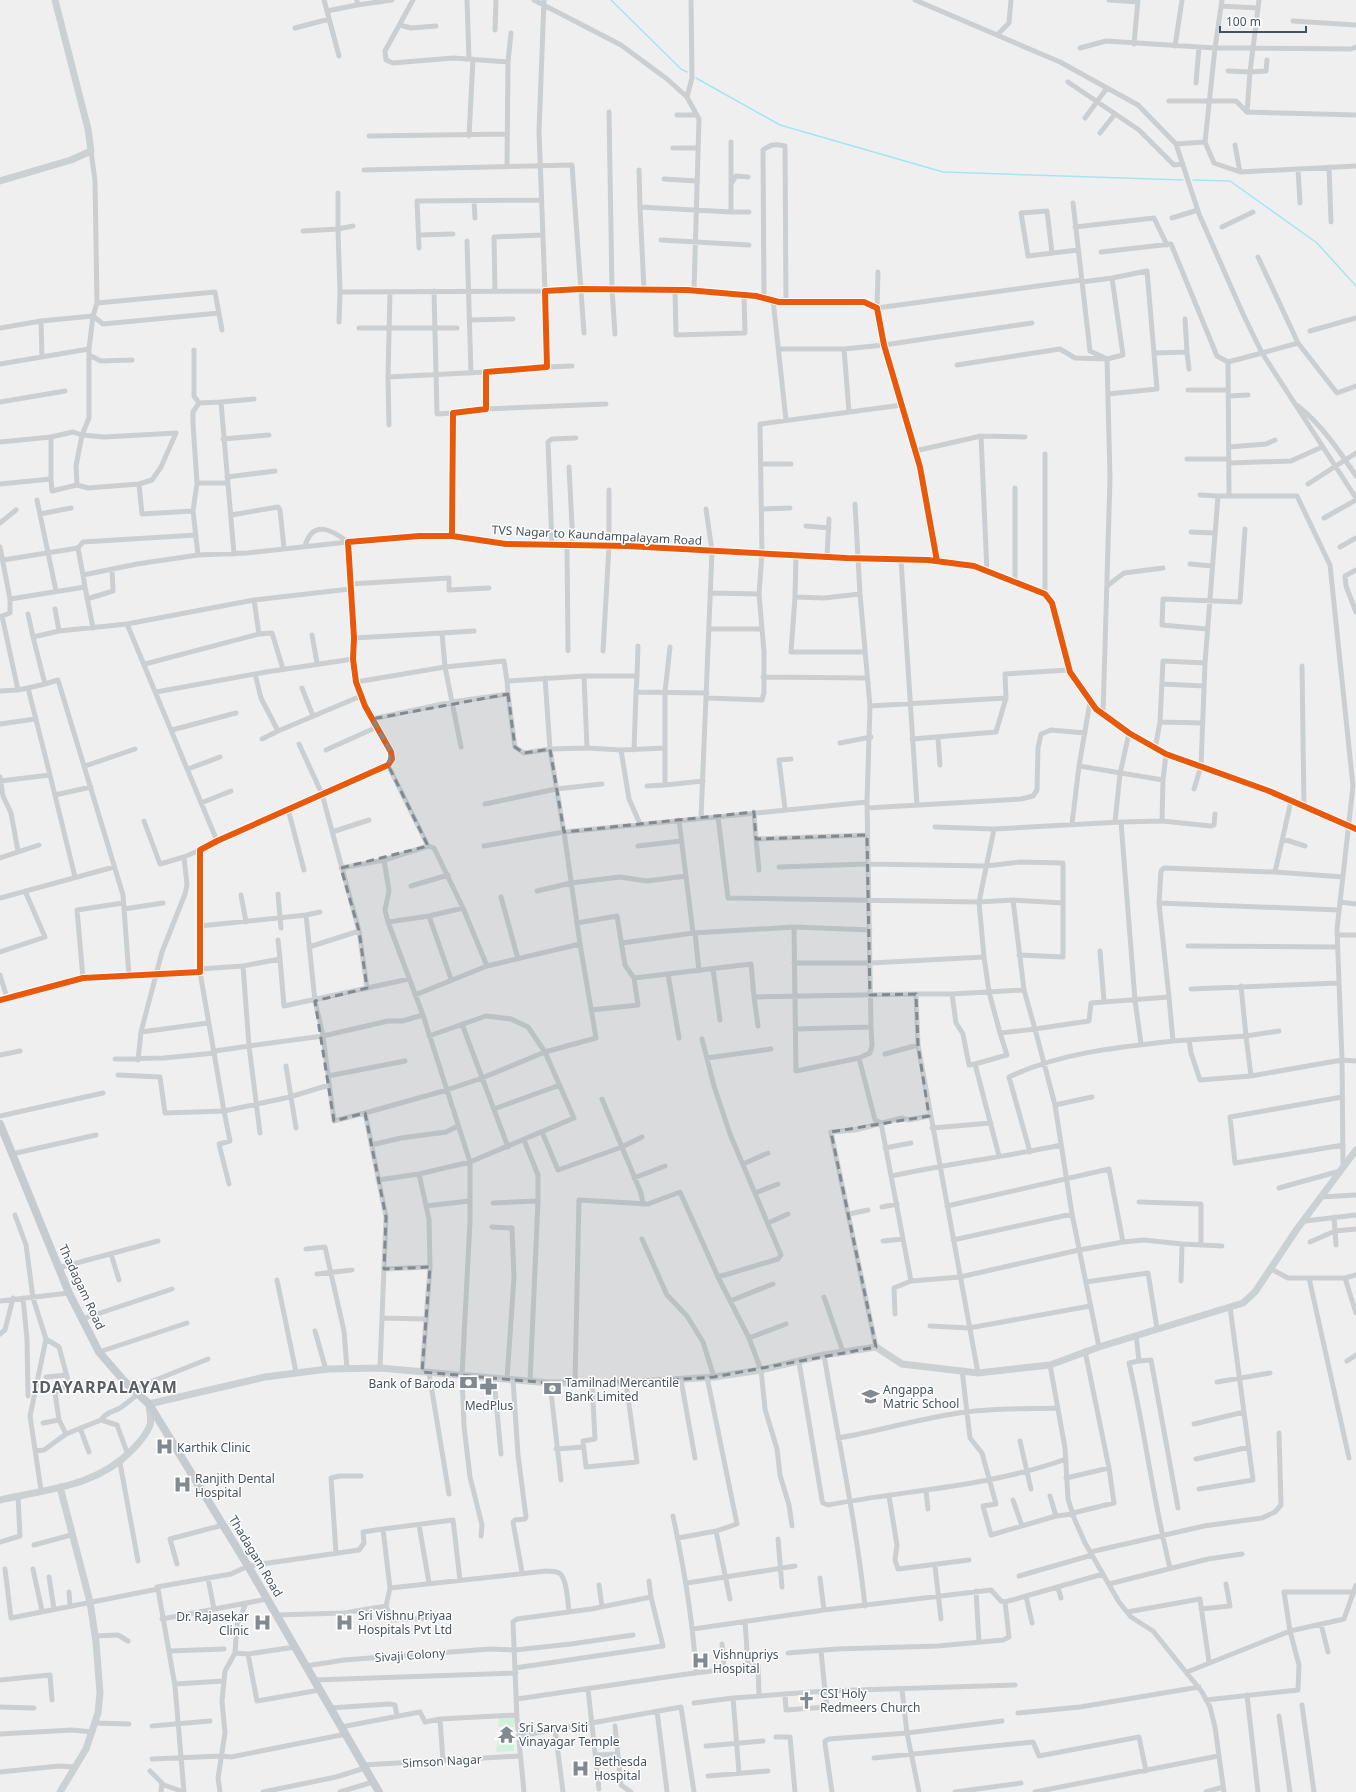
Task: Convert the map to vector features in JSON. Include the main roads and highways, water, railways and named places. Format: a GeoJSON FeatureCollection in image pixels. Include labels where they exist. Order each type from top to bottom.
{"type":"FeatureCollection","features":[{"type":"Feature","properties":{"kind":"main road","name":"Thadagam Road"},"geometry":{"type":"LineString","coordinates":[[1,1128],[58,1268],[99,1352],[149,1404],[248,1566],[379,1792]]}},
{"type":"Feature","properties":{"kind":"waterway"},"geometry":{"type":"LineString","coordinates":[[611,0],[681,69],[687,72]]}},
{"type":"Feature","properties":{"kind":"waterway"},"geometry":{"type":"LineString","coordinates":[[696,78],[780,125],[943,172],[1183,180]]}},
{"type":"Feature","properties":{"kind":"waterway"},"geometry":{"type":"LineString","coordinates":[[1193,180],[1230,181],[1317,243],[1356,286]]}},
{"type":"Feature","properties":{"kind":"place","name":"Bank of Baroda"},"geometry":{"type":"Point","coordinates":[468,1383]}},
{"type":"Feature","properties":{"kind":"place","name":"MedPlus"},"geometry":{"type":"Point","coordinates":[489,1386]}},
{"type":"Feature","properties":{"kind":"place","name":"Tamilnad Mercantile Bank Limited"},"geometry":{"type":"Point","coordinates":[552,1389]}},
{"type":"Feature","properties":{"kind":"place","name":"Angappa Matric School"},"geometry":{"type":"Point","coordinates":[870,1396]}},
{"type":"Feature","properties":{"kind":"place","name":"Karthik Clinic"},"geometry":{"type":"Point","coordinates":[164,1447]}},
{"type":"Feature","properties":{"kind":"place","name":"Ranjith Dental Hospital"},"geometry":{"type":"Point","coordinates":[182,1485]}},
{"type":"Feature","properties":{"kind":"place","name":"Sri Vishnu Priyaa Hospitals Pvt Ltd"},"geometry":{"type":"Point","coordinates":[345,1622]}},
{"type":"Feature","properties":{"kind":"place","name":"Dr. Rajasekar Clinic"},"geometry":{"type":"Point","coordinates":[262,1623]}},
{"type":"Feature","properties":{"kind":"place","name":"Vishnupriys Hospital"},"geometry":{"type":"Point","coordinates":[700,1661]}},
{"type":"Feature","properties":{"kind":"place","name":"CSI Holy Redmeers Church"},"geometry":{"type":"Point","coordinates":[807,1700]}},
{"type":"Feature","properties":{"kind":"place","name":"Sri Sarva Siti Vinayagar Temple"},"geometry":{"type":"Point","coordinates":[506,1734]}},
{"type":"Feature","properties":{"kind":"place","name":"Bethesda Hospital"},"geometry":{"type":"Point","coordinates":[581,1768]}},
{"type":"Feature","properties":{"kind":"district","name":"IDAYARPALAYAM"},"geometry":{"type":"Point","coordinates":[105,1387]}}]}
